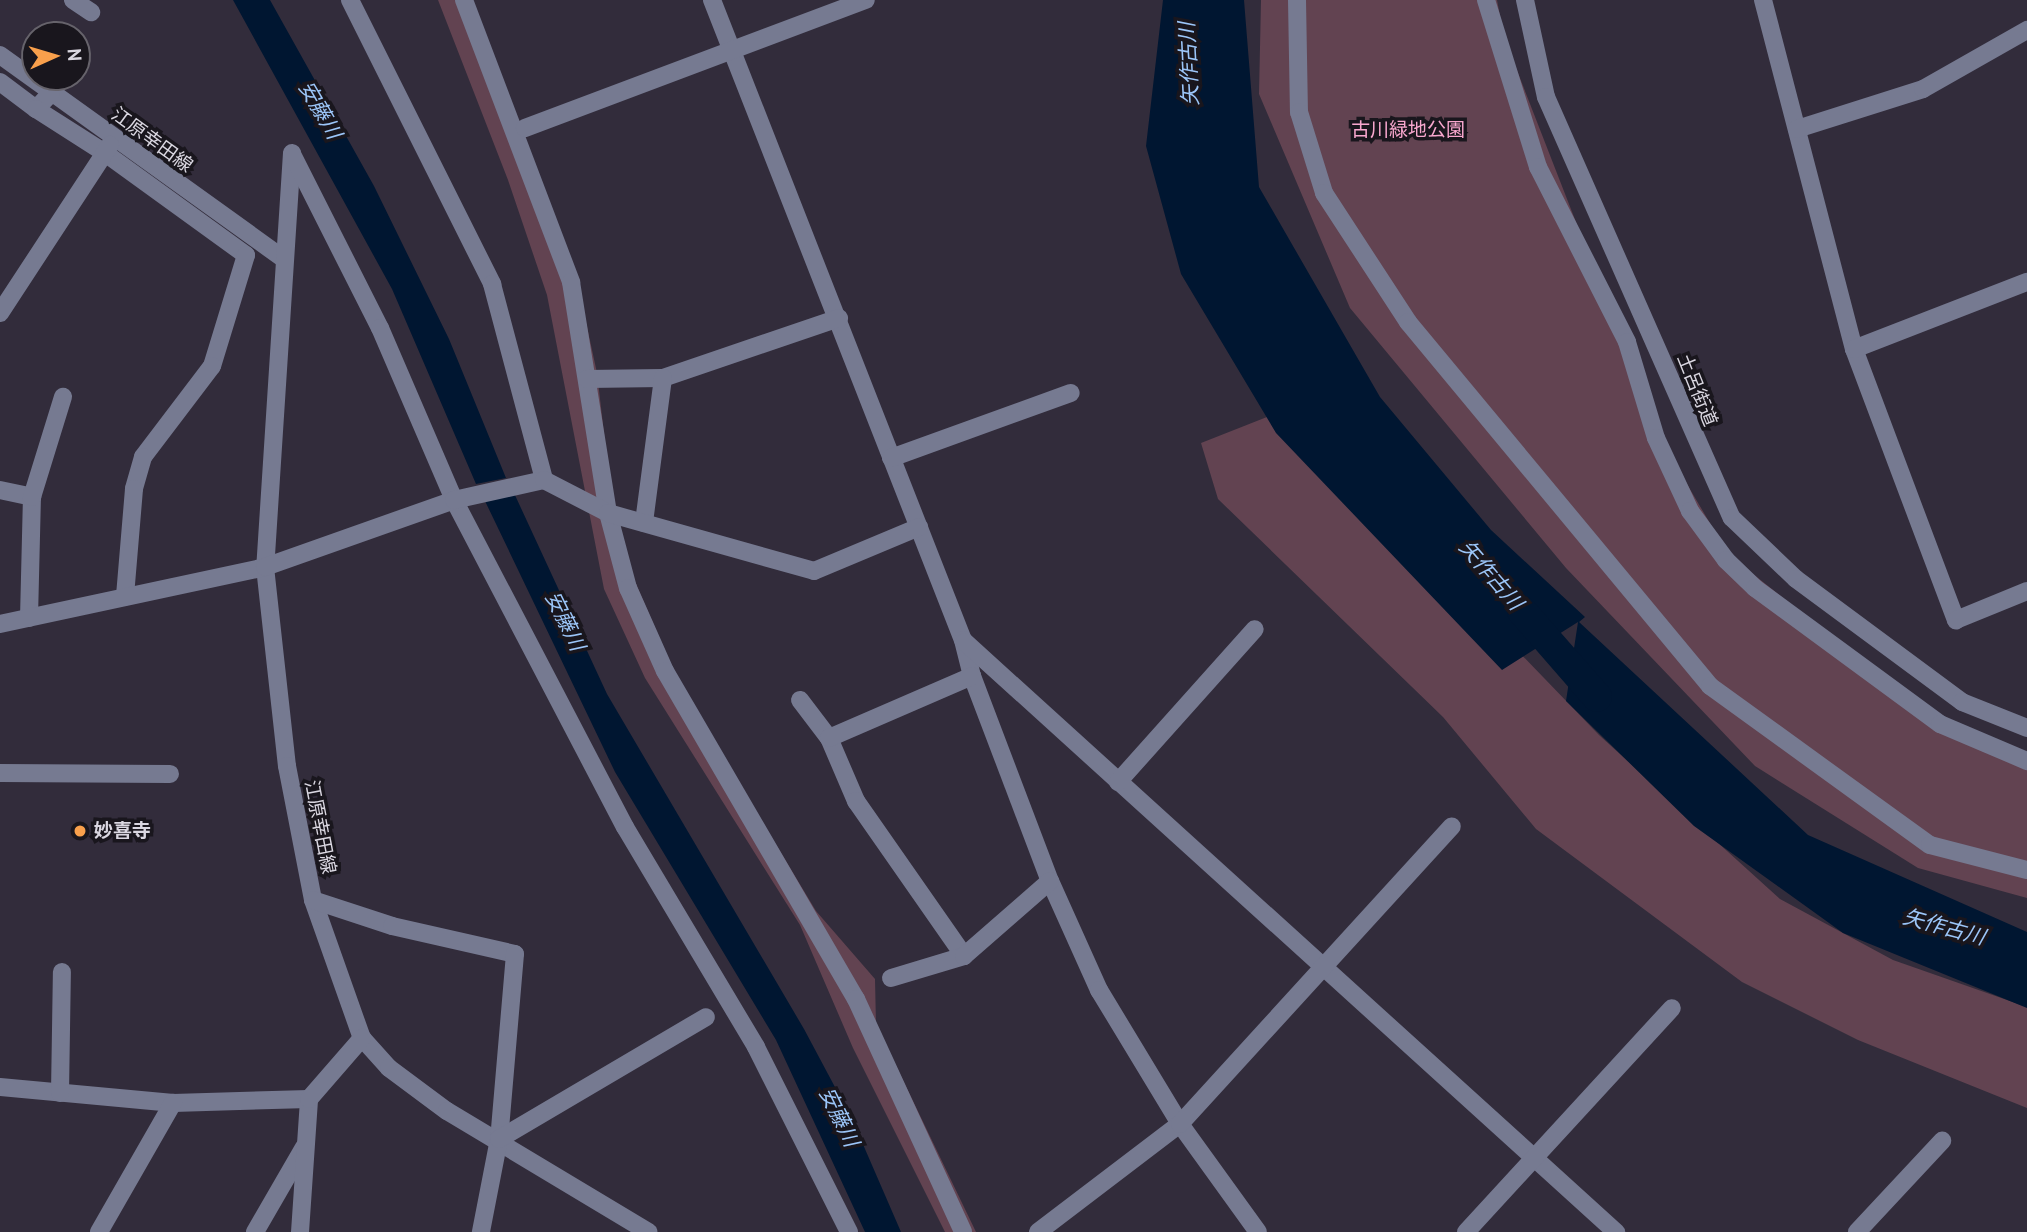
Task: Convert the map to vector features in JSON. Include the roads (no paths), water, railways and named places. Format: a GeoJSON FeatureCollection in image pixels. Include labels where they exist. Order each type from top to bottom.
{"type":"FeatureCollection","features":[{"type":"Feature","properties":{"kind":"street"},"geometry":{"type":"LineString","coordinates":[[73,0],[91,12]]}},
{"type":"Feature","properties":{"kind":"street"},"geometry":{"type":"LineString","coordinates":[[350,0],[492,284],[544,480]]}},
{"type":"Feature","properties":{"kind":"street"},"geometry":{"type":"LineString","coordinates":[[464,0],[571,282],[608,513],[628,588],[664,671],[856,999],[963,1232]]}},
{"type":"Feature","properties":{"kind":"street"},"geometry":{"type":"LineString","coordinates":[[712,0],[839,318],[963,640],[972,676],[1049,881],[1099,990],[1180,1124],[1258,1232]]}},
{"type":"Feature","properties":{"kind":"street"},"geometry":{"type":"LineString","coordinates":[[525,128],[866,0]]}},
{"type":"Feature","properties":{"kind":"street"},"geometry":{"type":"LineString","coordinates":[[1297,0],[1298,112],[1324,193],[1408,322],[1710,686],[1930,845],[2027,870]]}},
{"type":"Feature","properties":{"kind":"street"},"geometry":{"type":"LineString","coordinates":[[1486,0],[1538,167],[1627,342],[1656,438],[1690,511],[1726,560],[1765,596],[1940,724],[2027,761]]}},
{"type":"Feature","properties":{"kind":"street","name":"土呂街道"},"geometry":{"type":"LineString","coordinates":[[1525,0],[1546,97],[1732,518],[1796,579],[1962,702],[2027,728]]}},
{"type":"Feature","properties":{"kind":"street"},"geometry":{"type":"LineString","coordinates":[[1763,0],[1854,349],[1956,620],[2027,591]]}},
{"type":"Feature","properties":{"kind":"street"},"geometry":{"type":"LineString","coordinates":[[1797,129],[1923,89],[2027,30]]}},
{"type":"Feature","properties":{"kind":"street","name":"江原幸田線"},"geometry":{"type":"LineString","coordinates":[[0,55],[51,93],[109,146],[282,264],[265,567],[287,766],[313,900],[362,1038],[409,1082],[447,1111],[499,1139],[648,1232]]}},
{"type":"Feature","properties":{"kind":"street"},"geometry":{"type":"LineString","coordinates":[[0,82],[36,109],[109,146],[246,255],[212,366],[143,457],[134,489],[125,597]]}},
{"type":"Feature","properties":{"kind":"street"},"geometry":{"type":"LineString","coordinates":[[36,109],[51,93]]}},
{"type":"Feature","properties":{"kind":"street"},"geometry":{"type":"LineString","coordinates":[[0,313],[109,146]]}},
{"type":"Feature","properties":{"kind":"street"},"geometry":{"type":"LineString","coordinates":[[282,264],[292,153],[625,827],[756,1047],[849,1232]]}},
{"type":"Feature","properties":{"kind":"street"},"geometry":{"type":"LineString","coordinates":[[1854,349],[2027,282]]}},
{"type":"Feature","properties":{"kind":"street"},"geometry":{"type":"LineString","coordinates":[[587,379],[663,378],[839,318]]}},
{"type":"Feature","properties":{"kind":"street"},"geometry":{"type":"LineString","coordinates":[[644,523],[663,378]]}},
{"type":"Feature","properties":{"kind":"street"},"geometry":{"type":"LineString","coordinates":[[891,457],[1071,393]]}},
{"type":"Feature","properties":{"kind":"street"},"geometry":{"type":"LineString","coordinates":[[29,618],[32,497],[62,397]]}},
{"type":"Feature","properties":{"kind":"street"},"geometry":{"type":"LineString","coordinates":[[0,624],[265,567],[463,497],[544,480],[608,513],[814,571],[919,527]]}},
{"type":"Feature","properties":{"kind":"street"},"geometry":{"type":"LineString","coordinates":[[0,490],[32,497]]}},
{"type":"Feature","properties":{"kind":"street"},"geometry":{"type":"LineString","coordinates":[[1118,782],[1255,628]]}},
{"type":"Feature","properties":{"kind":"street"},"geometry":{"type":"LineString","coordinates":[[963,640],[1616,1232]]}},
{"type":"Feature","properties":{"kind":"street"},"geometry":{"type":"LineString","coordinates":[[829,738],[972,676]]}},
{"type":"Feature","properties":{"kind":"street"},"geometry":{"type":"LineString","coordinates":[[800,700],[829,738],[856,801],[964,956]]}},
{"type":"Feature","properties":{"kind":"street"},"geometry":{"type":"LineString","coordinates":[[0,773],[170,774]]}},
{"type":"Feature","properties":{"kind":"street"},"geometry":{"type":"LineString","coordinates":[[1038,1232],[1180,1124],[1452,826]]}},
{"type":"Feature","properties":{"kind":"street"},"geometry":{"type":"LineString","coordinates":[[891,978],[964,956],[1049,881]]}},
{"type":"Feature","properties":{"kind":"street"},"geometry":{"type":"LineString","coordinates":[[313,900],[392,926],[515,954],[499,1139],[481,1232]]}},
{"type":"Feature","properties":{"kind":"street"},"geometry":{"type":"LineString","coordinates":[[60,1093],[62,972]]}},
{"type":"Feature","properties":{"kind":"street"},"geometry":{"type":"LineString","coordinates":[[1466,1232],[1532,1156],[1672,1008]]}},
{"type":"Feature","properties":{"kind":"street"},"geometry":{"type":"LineString","coordinates":[[499,1139],[706,1017]]}},
{"type":"Feature","properties":{"kind":"street"},"geometry":{"type":"LineString","coordinates":[[300,1232],[309,1099],[362,1038]]}},
{"type":"Feature","properties":{"kind":"street"},"geometry":{"type":"LineString","coordinates":[[0,1087],[173,1103],[309,1099]]}},
{"type":"Feature","properties":{"kind":"street"},"geometry":{"type":"LineString","coordinates":[[99,1232],[173,1103]]}},
{"type":"Feature","properties":{"kind":"street"},"geometry":{"type":"LineString","coordinates":[[255,1232],[308,1140]]}},
{"type":"Feature","properties":{"kind":"street"},"geometry":{"type":"LineString","coordinates":[[1857,1232],[1942,1141]]}},
{"type":"Feature","properties":{"kind":"water","name":"安藤川"},"geometry":{"type":"Polygon","coordinates":[[[233,0],[270,0],[374,186],[449,339],[506,478],[476,484],[392,289],[233,0]]]}},
{"type":"Feature","properties":{"kind":"water"},"geometry":{"type":"Polygon","coordinates":[[[1163,0],[1244,0],[1259,187],[1380,397],[1491,530],[1585,617],[1579,622],[1808,835],[2027,932],[2027,1008],[1843,933],[1694,826],[1566,701],[1578,622],[1502,670],[1276,433],[1181,274],[1146,146],[1163,0]]]}},
{"type":"Feature","properties":{"kind":"water","name":"安藤川"},"geometry":{"type":"Polygon","coordinates":[[[514,493],[607,694],[804,1029],[852,1119],[901,1232],[865,1232],[776,1040],[615,772],[485,501],[514,493]]]}},
{"type":"Feature","properties":{"kind":"waterway","name":"矢作古川"},"geometry":{"type":"LineString","coordinates":[[1522,611],[1597,697]]}},
{"type":"Feature","properties":{"kind":"place","name":"妙喜寺"},"geometry":{"type":"Point","coordinates":[80,831]}},
{"type":"Feature","properties":{"kind":"park label","name":"古川緑地公園"},"geometry":{"type":"Point","coordinates":[1408,130]}}]}
